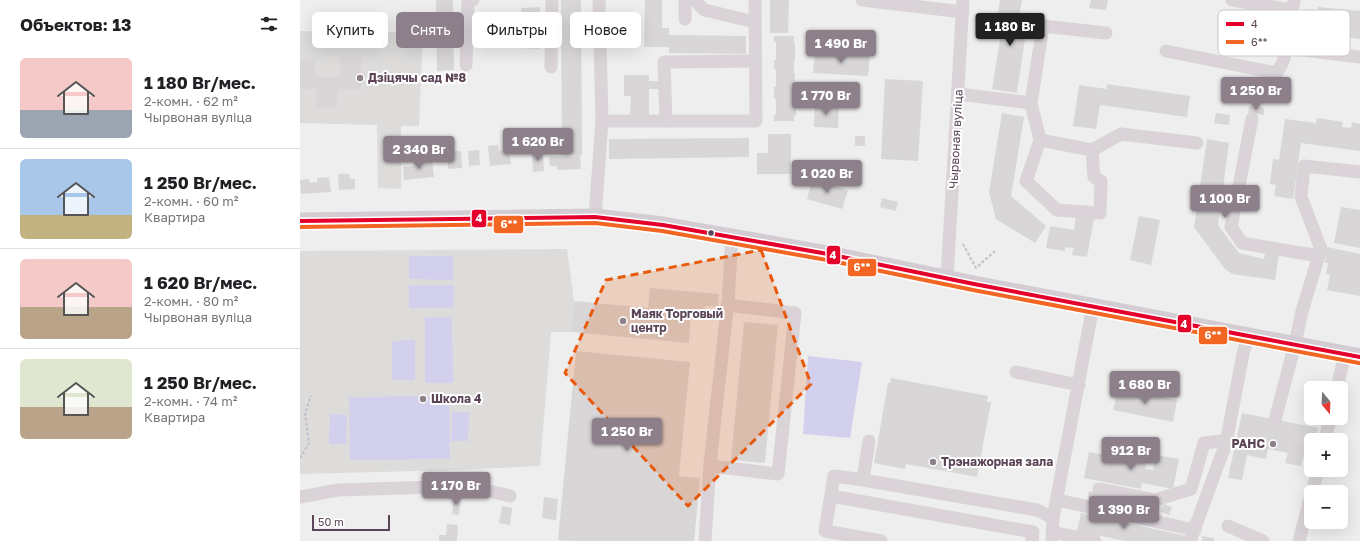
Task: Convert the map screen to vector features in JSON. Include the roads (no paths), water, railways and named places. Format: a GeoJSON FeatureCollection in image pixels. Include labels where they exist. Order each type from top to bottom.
{"type":"FeatureCollection","features":[{"type":"Feature","properties":{"kind":"main road"},"geometry":{"type":"LineString","coordinates":[[300,221],[596,218],[663,225],[828,254],[982,286],[1248,335],[1352,356]]}},
{"type":"Feature","properties":{"kind":"street"},"geometry":{"type":"LineString","coordinates":[[466,65],[468,0],[472,0]]}},
{"type":"Feature","properties":{"kind":"street"},"geometry":{"type":"LineString","coordinates":[[551,67],[552,0]]}},
{"type":"Feature","properties":{"kind":"street"},"geometry":{"type":"LineString","coordinates":[[596,218],[602,121],[599,0]]}},
{"type":"Feature","properties":{"kind":"street"},"geometry":{"type":"LineString","coordinates":[[685,0],[685,19]]}},
{"type":"Feature","properties":{"kind":"street"},"geometry":{"type":"LineString","coordinates":[[695,0],[704,10],[755,22]]}},
{"type":"Feature","properties":{"kind":"street"},"geometry":{"type":"LineString","coordinates":[[602,121],[756,121],[755,0]]}},
{"type":"Feature","properties":{"kind":"street"},"geometry":{"type":"LineString","coordinates":[[862,0],[963,6]]}},
{"type":"Feature","properties":{"kind":"street"},"geometry":{"type":"LineString","coordinates":[[1232,0],[1293,5]]}},
{"type":"Feature","properties":{"kind":"street","name":"Чырвоная вуліца"},"geometry":{"type":"LineString","coordinates":[[947,278],[963,6]]}},
{"type":"Feature","properties":{"kind":"street"},"geometry":{"type":"LineString","coordinates":[[1092,150],[1094,177],[1101,181],[1100,214],[1057,210],[1026,181],[1040,140],[1031,103],[1043,26],[1106,34]]}},
{"type":"Feature","properties":{"kind":"street"},"geometry":{"type":"LineString","coordinates":[[1166,52],[1271,72],[1276,72],[1280,68],[1284,56]]}},
{"type":"Feature","properties":{"kind":"street"},"geometry":{"type":"LineString","coordinates":[[1350,56],[1360,57]]}},
{"type":"Feature","properties":{"kind":"street"},"geometry":{"type":"LineString","coordinates":[[666,121],[664,62],[755,61]]}},
{"type":"Feature","properties":{"kind":"street"},"geometry":{"type":"LineString","coordinates":[[958,94],[1031,103]]}},
{"type":"Feature","properties":{"kind":"street"},"geometry":{"type":"LineString","coordinates":[[1252,119],[1231,227],[1242,244],[1320,256]]}},
{"type":"Feature","properties":{"kind":"street"},"geometry":{"type":"LineString","coordinates":[[1040,140],[1092,150],[1121,134],[1196,143]]}},
{"type":"Feature","properties":{"kind":"street"},"geometry":{"type":"LineString","coordinates":[[1275,420],[1302,311],[1321,249],[1301,197],[1304,166],[1360,172]]}},
{"type":"Feature","properties":{"kind":"street"},"geometry":{"type":"LineString","coordinates":[[705,541],[710,466],[727,305],[732,238]]}},
{"type":"Feature","properties":{"kind":"street"},"geometry":{"type":"LineString","coordinates":[[710,466],[778,474],[795,313],[727,305]]}},
{"type":"Feature","properties":{"kind":"street"},"geometry":{"type":"LineString","coordinates":[[1093,306],[1053,518],[1052,537],[1095,541]]}},
{"type":"Feature","properties":{"kind":"street"},"geometry":{"type":"LineString","coordinates":[[1057,500],[1192,535],[1226,443],[1248,335]]}},
{"type":"Feature","properties":{"kind":"street"},"geometry":{"type":"LineString","coordinates":[[1340,381],[1352,356]]}},
{"type":"Feature","properties":{"kind":"street"},"geometry":{"type":"LineString","coordinates":[[1016,372],[1079,384]]}},
{"type":"Feature","properties":{"kind":"street"},"geometry":{"type":"LineString","coordinates":[[864,480],[869,441]]}},
{"type":"Feature","properties":{"kind":"street"},"geometry":{"type":"LineString","coordinates":[[1099,489],[1155,500],[1191,489],[1204,443],[1221,441],[1226,443]]}},
{"type":"Feature","properties":{"kind":"street"},"geometry":{"type":"LineString","coordinates":[[881,541],[825,531],[834,476],[1036,510],[1053,518]]}},
{"type":"Feature","properties":{"kind":"street"},"geometry":{"type":"LineString","coordinates":[[300,497],[338,490],[466,486],[510,496]]}},
{"type":"Feature","properties":{"kind":"street"},"geometry":{"type":"LineString","coordinates":[[831,496],[1033,532],[1032,541]]}},
{"type":"Feature","properties":{"kind":"street"},"geometry":{"type":"LineString","coordinates":[[1299,541],[1304,522]]}},
{"type":"Feature","properties":{"kind":"street"},"geometry":{"type":"LineString","coordinates":[[1228,526],[1263,541]]}},
{"type":"Feature","properties":{"kind":"place","name":"Дзіцячы сад №8"},"geometry":{"type":"Point","coordinates":[360,78]}},
{"type":"Feature","properties":{"kind":"place","name":"Маяк Торговый центр"},"geometry":{"type":"Point","coordinates":[623,321]}},
{"type":"Feature","properties":{"kind":"place","name":"Школа 4"},"geometry":{"type":"Point","coordinates":[423,399]}},
{"type":"Feature","properties":{"kind":"place","name":"РАНС"},"geometry":{"type":"Point","coordinates":[1273,444]}},
{"type":"Feature","properties":{"kind":"place","name":"Трэнажорная зала"},"geometry":{"type":"Point","coordinates":[933,462]}}]}
